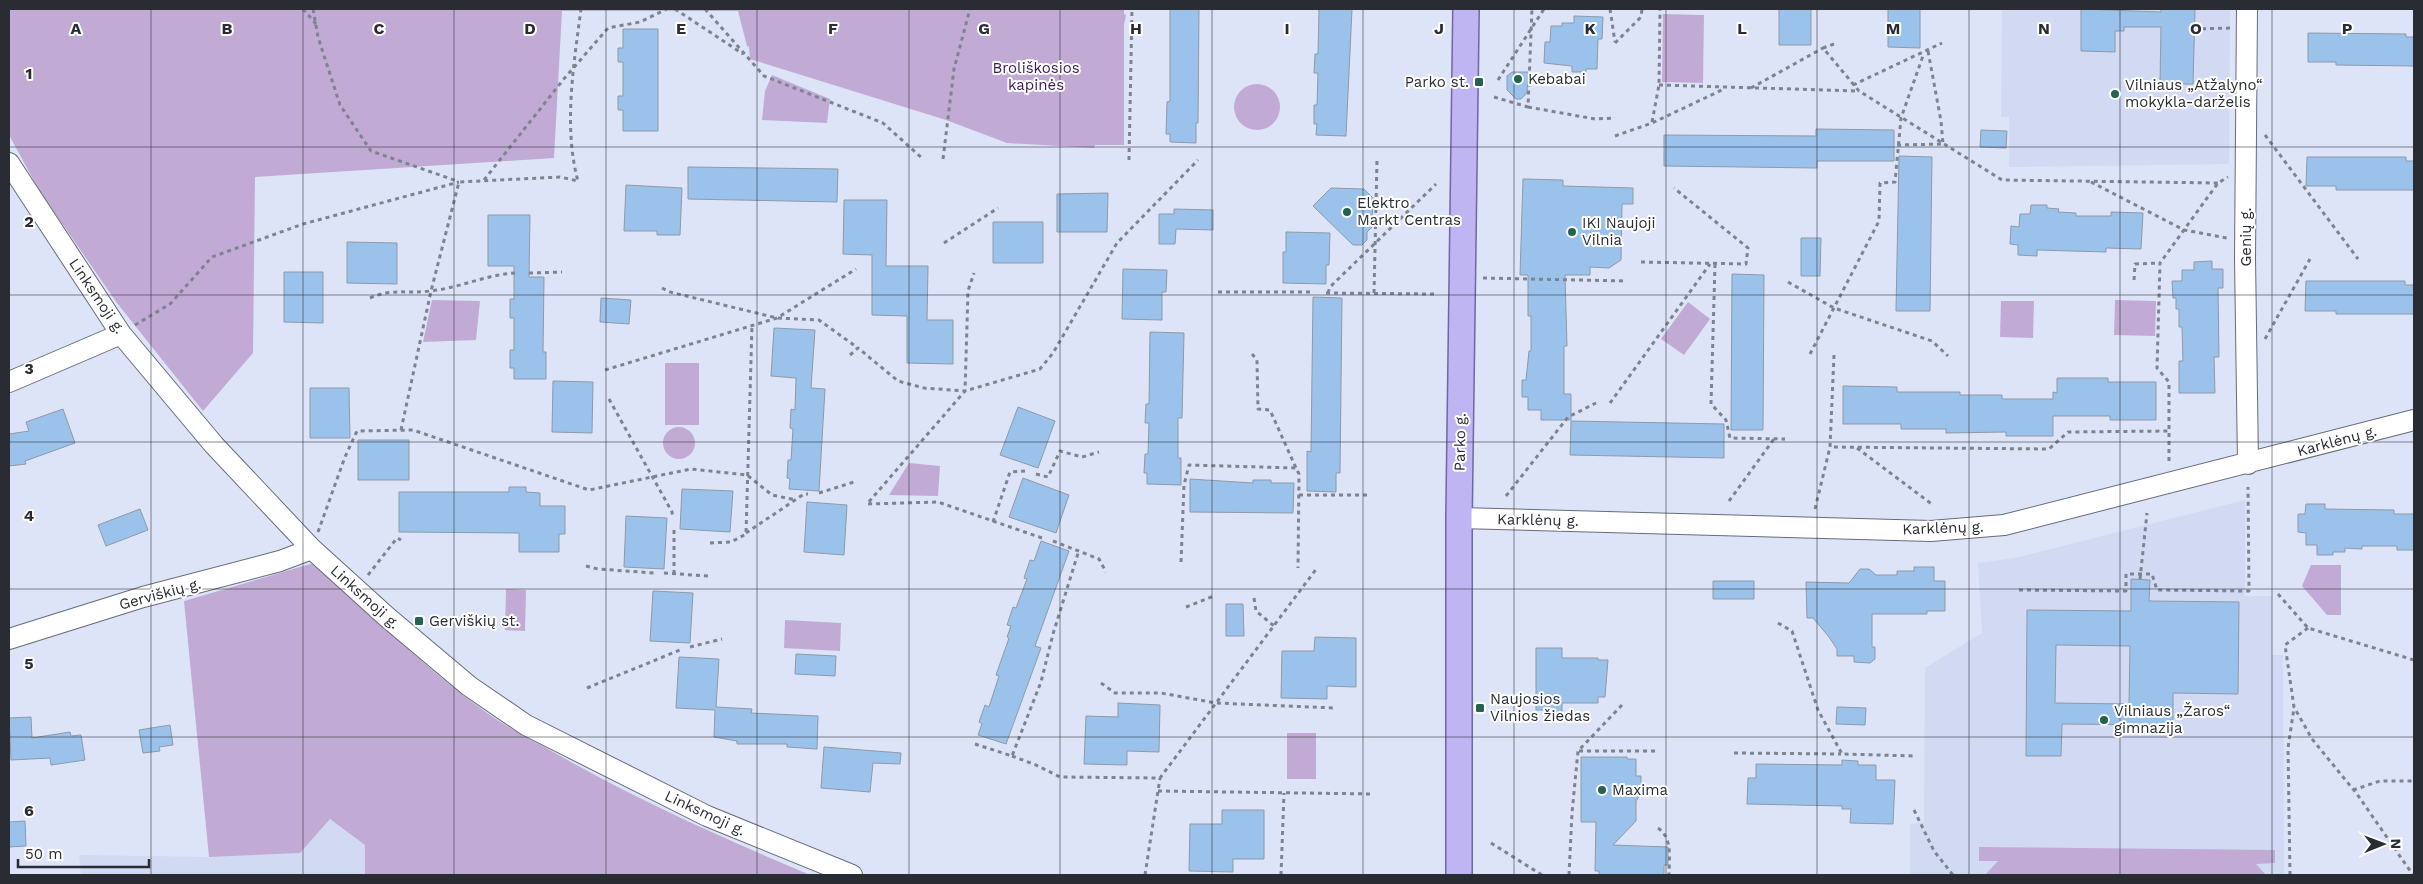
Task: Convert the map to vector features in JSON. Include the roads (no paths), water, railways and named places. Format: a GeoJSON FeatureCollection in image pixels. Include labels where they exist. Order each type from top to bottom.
{"type":"FeatureCollection","features":[{"type":"Feature","properties":{"kind":"main road","name":"Parko g."},"geometry":{"type":"LineString","coordinates":[[1459,875],[1459,518],[1466,9]]}},
{"type":"Feature","properties":{"kind":"street","name":"Genių g."},"geometry":{"type":"LineString","coordinates":[[2247,18],[2245,239],[2248,464]]}},
{"type":"Feature","properties":{"kind":"street","name":"Linksmoji g."},"geometry":{"type":"LineString","coordinates":[[9,162],[121,334],[214,445],[312,549],[356,590],[469,686],[526,725],[707,816],[852,875]]}},
{"type":"Feature","properties":{"kind":"street"},"geometry":{"type":"LineString","coordinates":[[9,382],[121,334]]}},
{"type":"Feature","properties":{"kind":"street","name":"Karklėnų g."},"geometry":{"type":"LineString","coordinates":[[1459,518],[1931,531],[2004,525],[2414,420]]}},
{"type":"Feature","properties":{"kind":"street","name":"Gerviškių g."},"geometry":{"type":"LineString","coordinates":[[9,639],[90,613],[280,561],[312,549]]}},
{"type":"Feature","properties":{"kind":"place","name":"Kebabai"},"geometry":{"type":"Point","coordinates":[1518,79]}},
{"type":"Feature","properties":{"kind":"place","name":"Parko st."},"geometry":{"type":"Point","coordinates":[1479,82]}},
{"type":"Feature","properties":{"kind":"place","name":"Vilniaus „Atžalyno“ mokykla-darželis"},"geometry":{"type":"Point","coordinates":[2115,94]}},
{"type":"Feature","properties":{"kind":"place","name":"Elektro Markt Centras"},"geometry":{"type":"Point","coordinates":[1347,212]}},
{"type":"Feature","properties":{"kind":"place","name":"IKI Naujoji Vilnia"},"geometry":{"type":"Point","coordinates":[1572,232]}},
{"type":"Feature","properties":{"kind":"place","name":"Gerviškių st."},"geometry":{"type":"Point","coordinates":[419,621]}},
{"type":"Feature","properties":{"kind":"place","name":"Naujosios Vilnios žiedas"},"geometry":{"type":"Point","coordinates":[1480,708]}},
{"type":"Feature","properties":{"kind":"place","name":"Vilniaus „Žaros“ gimnazija"},"geometry":{"type":"Point","coordinates":[2104,720]}},
{"type":"Feature","properties":{"kind":"place","name":"Maxima"},"geometry":{"type":"Point","coordinates":[1602,790]}},
{"type":"Feature","properties":{"kind":"park label","name":"Broliškosios kapinės"},"geometry":{"type":"Point","coordinates":[1036,76]}}]}
